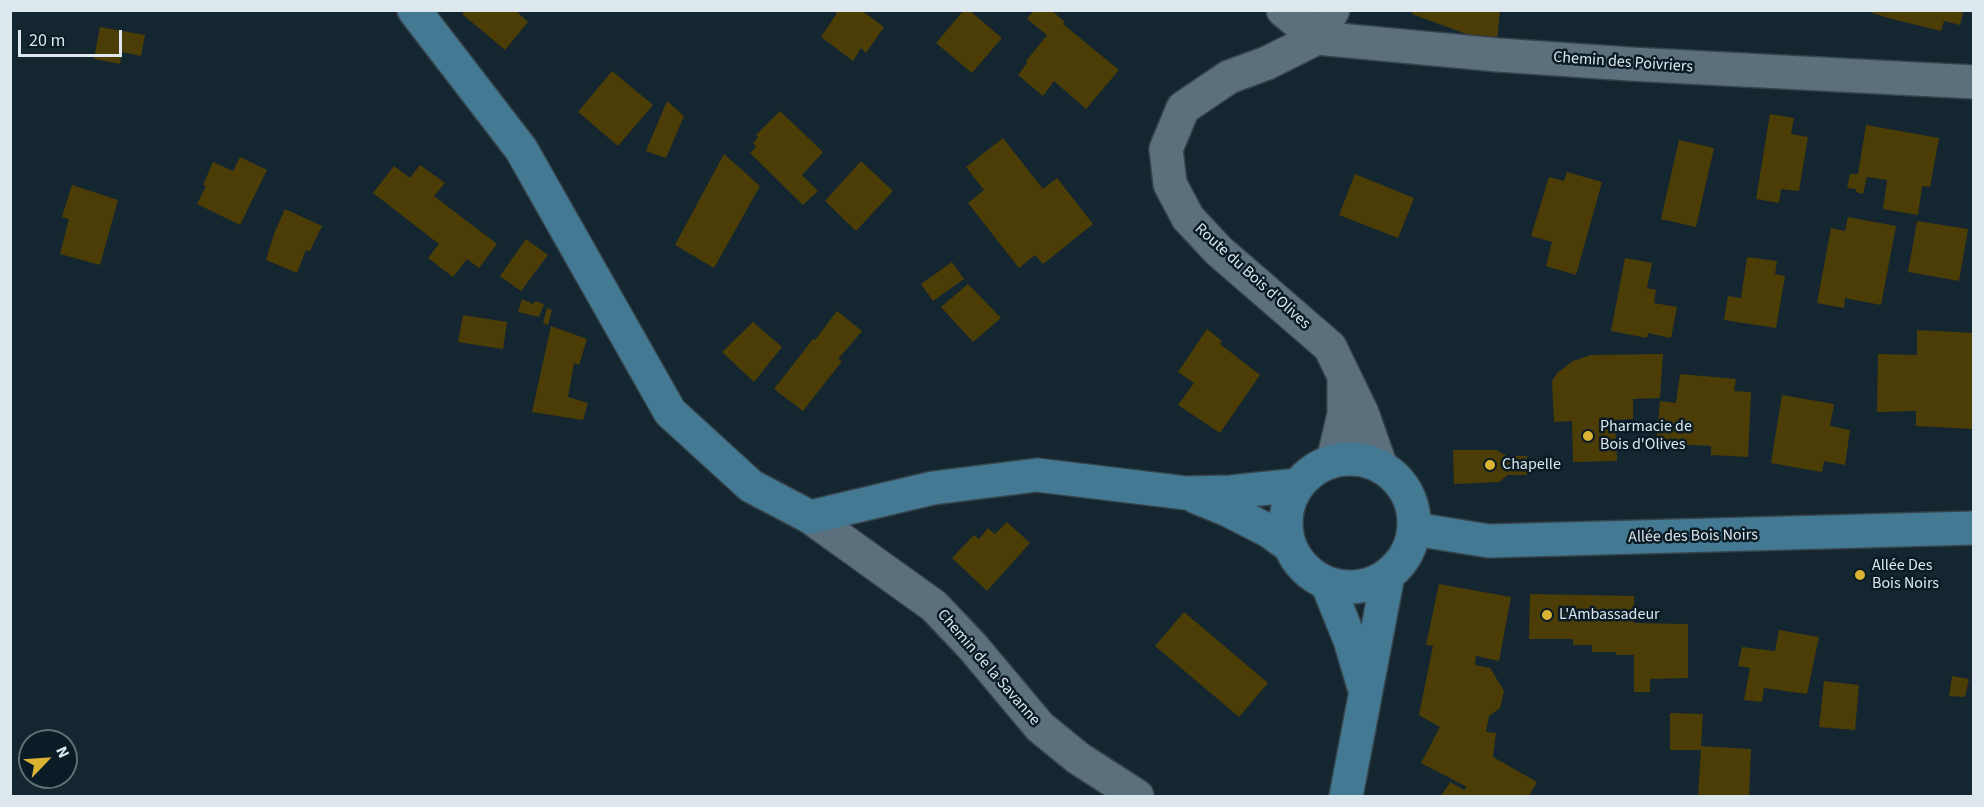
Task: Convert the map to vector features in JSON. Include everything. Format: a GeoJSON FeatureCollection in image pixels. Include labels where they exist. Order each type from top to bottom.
{"type":"FeatureCollection","features":[{"type":"Feature","properties":{"kind":"main road"},"geometry":{"type":"LineString","coordinates":[[414,10],[521,149],[670,412],[751,486],[810,517],[933,488],[1037,475],[1186,493],[1231,492],[1298,485]]}},
{"type":"Feature","properties":{"kind":"main road"},"geometry":{"type":"LineString","coordinates":[[1349,458],[1366,460],[1381,467],[1396,478],[1407,493],[1413,510],[1414,529],[1410,547],[1401,562],[1388,575],[1374,583],[1359,587],[1327,583],[1305,568],[1290,546],[1287,514],[1290,499],[1308,474],[1319,466],[1333,461],[1349,458]]}},
{"type":"Feature","properties":{"kind":"main road"},"geometry":{"type":"LineString","coordinates":[[1186,493],[1228,510],[1269,531],[1290,546]]}},
{"type":"Feature","properties":{"kind":"main road","name":"Allée des Bois Noirs"},"geometry":{"type":"LineString","coordinates":[[1414,529],[1489,541],[1974,528]]}},
{"type":"Feature","properties":{"kind":"main road"},"geometry":{"type":"LineString","coordinates":[[1346,796],[1388,575]]}},
{"type":"Feature","properties":{"kind":"main road"},"geometry":{"type":"LineString","coordinates":[[1327,583],[1350,640],[1366,695]]}},
{"type":"Feature","properties":{"kind":"street"},"geometry":{"type":"LineString","coordinates":[[1283,10],[1325,24]]}},
{"type":"Feature","properties":{"kind":"street","name":"Chemin des Poivriers"},"geometry":{"type":"LineString","coordinates":[[1325,24],[1498,55],[1974,82]]}},
{"type":"Feature","properties":{"kind":"street","name":"Route du Bois d'Olives"},"geometry":{"type":"LineString","coordinates":[[1325,24],[1267,63],[1229,77],[1183,108],[1166,149],[1170,184],[1188,218],[1219,251],[1330,347],[1362,413],[1381,467]]}},
{"type":"Feature","properties":{"kind":"street","name":"Route du Bois d'Olives"},"geometry":{"type":"LineString","coordinates":[[1333,461],[1344,414],[1344,376]]}},
{"type":"Feature","properties":{"kind":"street","name":"Chemin de la Savanne"},"geometry":{"type":"LineString","coordinates":[[810,517],[934,606],[972,646],[1040,728],[1078,758],[1137,796]]}},
{"type":"Feature","properties":{"kind":"building"},"geometry":{"type":"Polygon","coordinates":[[[465,10],[515,10],[528,22],[505,50],[462,14],[465,10]]]}},
{"type":"Feature","properties":{"kind":"building"},"geometry":{"type":"Polygon","coordinates":[[[833,10],[861,10],[884,27],[866,53],[861,48],[853,61],[821,37],[837,13],[833,10]]]}},
{"type":"Feature","properties":{"kind":"building"},"geometry":{"type":"Polygon","coordinates":[[[964,10],[969,10],[1002,38],[972,73],[936,43],[964,10]]]}},
{"type":"Feature","properties":{"kind":"building"},"geometry":{"type":"Polygon","coordinates":[[[1034,10],[1051,10],[1065,22],[1063,24],[1119,70],[1086,109],[1054,81],[1043,96],[1018,75],[1047,35],[1027,19],[1034,10]]]}},
{"type":"Feature","properties":{"kind":"building"},"geometry":{"type":"Polygon","coordinates":[[[1413,10],[1500,10],[1497,40],[1480,39],[1412,14],[1413,10]]]}},
{"type":"Feature","properties":{"kind":"building"},"geometry":{"type":"Polygon","coordinates":[[[1872,10],[1964,10],[1960,25],[1944,21],[1941,31],[1888,18],[1872,13],[1872,10]]]}},
{"type":"Feature","properties":{"kind":"building"},"geometry":{"type":"Polygon","coordinates":[[[100,27],[145,35],[141,56],[122,52],[120,64],[94,59],[100,27]]]}},
{"type":"Feature","properties":{"kind":"building"},"geometry":{"type":"Polygon","coordinates":[[[612,71],[653,105],[618,146],[578,112],[612,71]]]}},
{"type":"Feature","properties":{"kind":"building"},"geometry":{"type":"Polygon","coordinates":[[[667,101],[684,116],[666,158],[646,151],[667,101]]]}},
{"type":"Feature","properties":{"kind":"building"},"geometry":{"type":"Polygon","coordinates":[[[780,111],[823,152],[802,175],[818,191],[803,205],[750,153],[756,147],[753,143],[758,137],[756,135],[780,111]]]}},
{"type":"Feature","properties":{"kind":"building"},"geometry":{"type":"Polygon","coordinates":[[[1770,114],[1794,118],[1791,134],[1808,137],[1799,191],[1781,189],[1779,203],[1756,199],[1770,114]]]}},
{"type":"Feature","properties":{"kind":"building"},"geometry":{"type":"Polygon","coordinates":[[[1866,125],[1939,138],[1930,187],[1922,186],[1918,215],[1883,209],[1887,180],[1867,177],[1863,194],[1856,192],[1856,189],[1847,188],[1850,174],[1858,174],[1866,125]]]}},
{"type":"Feature","properties":{"kind":"building"},"geometry":{"type":"Polygon","coordinates":[[[1003,138],[1043,189],[1057,178],[1093,224],[1043,264],[1035,255],[1019,268],[968,203],[984,190],[966,167],[1003,138]]]}},
{"type":"Feature","properties":{"kind":"building"},"geometry":{"type":"Polygon","coordinates":[[[1679,140],[1714,148],[1696,227],[1661,219],[1679,140]]]}},
{"type":"Feature","properties":{"kind":"building"},"geometry":{"type":"Polygon","coordinates":[[[724,154],[760,186],[714,268],[675,245],[724,154]]]}},
{"type":"Feature","properties":{"kind":"building"},"geometry":{"type":"Polygon","coordinates":[[[240,157],[267,170],[240,225],[197,204],[206,186],[203,185],[213,162],[233,171],[240,157]]]}},
{"type":"Feature","properties":{"kind":"building"},"geometry":{"type":"Polygon","coordinates":[[[861,161],[893,191],[856,231],[825,201],[861,161]]]}},
{"type":"Feature","properties":{"kind":"building"},"geometry":{"type":"Polygon","coordinates":[[[420,165],[445,183],[434,196],[497,244],[479,268],[467,259],[453,277],[428,258],[439,244],[373,193],[394,166],[410,178],[420,165]]]}},
{"type":"Feature","properties":{"kind":"building"},"geometry":{"type":"Polygon","coordinates":[[[1567,172],[1602,182],[1576,275],[1546,266],[1552,242],[1531,236],[1549,177],[1564,181],[1567,172]]]}},
{"type":"Feature","properties":{"kind":"building"},"geometry":{"type":"Polygon","coordinates":[[[1355,174],[1414,198],[1398,238],[1339,215],[1355,174]]]}},
{"type":"Feature","properties":{"kind":"building"},"geometry":{"type":"Polygon","coordinates":[[[72,185],[118,200],[100,265],[60,254],[69,219],[62,217],[72,185]]]}},
{"type":"Feature","properties":{"kind":"building"},"geometry":{"type":"Polygon","coordinates":[[[285,209],[322,226],[310,251],[306,250],[297,273],[266,260],[285,209]]]}},
{"type":"Feature","properties":{"kind":"building"},"geometry":{"type":"Polygon","coordinates":[[[1848,217],[1896,226],[1881,305],[1845,298],[1844,308],[1817,303],[1831,228],[1845,231],[1848,217]]]}},
{"type":"Feature","properties":{"kind":"building"},"geometry":{"type":"Polygon","coordinates":[[[1917,221],[1968,229],[1959,281],[1908,272],[1917,221]]]}},
{"type":"Feature","properties":{"kind":"building"},"geometry":{"type":"Polygon","coordinates":[[[526,239],[548,255],[521,291],[500,276],[526,239]]]}},
{"type":"Feature","properties":{"kind":"building"},"geometry":{"type":"Polygon","coordinates":[[[1747,257],[1777,261],[1775,274],[1785,276],[1776,328],[1724,320],[1728,296],[1741,298],[1747,257]]]}},
{"type":"Feature","properties":{"kind":"building"},"geometry":{"type":"Polygon","coordinates":[[[1625,258],[1652,263],[1647,288],[1656,290],[1654,303],[1677,307],[1671,338],[1648,333],[1647,338],[1611,331],[1625,258]]]}},
{"type":"Feature","properties":{"kind":"building"},"geometry":{"type":"Polygon","coordinates":[[[952,262],[964,279],[933,301],[921,284],[952,262]]]}},
{"type":"Feature","properties":{"kind":"building"},"geometry":{"type":"Polygon","coordinates":[[[968,284],[1001,318],[973,342],[941,307],[968,284]]]}},
{"type":"Feature","properties":{"kind":"building"},"geometry":{"type":"Polygon","coordinates":[[[522,299],[533,304],[535,301],[544,304],[539,317],[518,312],[522,299]]]}},
{"type":"Feature","properties":{"kind":"building"},"geometry":{"type":"Polygon","coordinates":[[[547,308],[552,310],[548,325],[543,323],[547,308]]]}},
{"type":"Feature","properties":{"kind":"building"},"geometry":{"type":"Polygon","coordinates":[[[837,311],[862,331],[838,359],[842,361],[803,411],[774,389],[837,311]]]}},
{"type":"Feature","properties":{"kind":"building"},"geometry":{"type":"Polygon","coordinates":[[[463,315],[507,322],[503,349],[458,342],[463,315]]]}},
{"type":"Feature","properties":{"kind":"building"},"geometry":{"type":"Polygon","coordinates":[[[753,322],[782,347],[754,382],[722,352],[753,322]]]}},
{"type":"Feature","properties":{"kind":"building"},"geometry":{"type":"Polygon","coordinates":[[[551,326],[587,339],[579,365],[574,363],[568,397],[588,403],[583,420],[532,412],[551,326]]]}},
{"type":"Feature","properties":{"kind":"building"},"geometry":{"type":"Polygon","coordinates":[[[1207,329],[1222,341],[1220,344],[1260,375],[1220,433],[1178,405],[1194,383],[1178,372],[1207,329]]]}},
{"type":"Feature","properties":{"kind":"building"},"geometry":{"type":"Polygon","coordinates":[[[1917,330],[1974,333],[1974,429],[1916,426],[1916,411],[1877,412],[1878,354],[1917,355],[1917,330]]]}},
{"type":"Feature","properties":{"kind":"building"},"geometry":{"type":"Polygon","coordinates":[[[1663,354],[1660,398],[1633,399],[1633,419],[1615,420],[1617,461],[1573,462],[1572,421],[1554,422],[1552,381],[1557,373],[1573,361],[1591,355],[1663,354]]]}},
{"type":"Feature","properties":{"kind":"building"},"geometry":{"type":"Polygon","coordinates":[[[1680,374],[1736,379],[1734,391],[1751,392],[1748,457],[1711,455],[1711,446],[1656,443],[1660,401],[1676,403],[1680,374]]]}},
{"type":"Feature","properties":{"kind":"building"},"geometry":{"type":"Polygon","coordinates":[[[1782,395],[1834,404],[1830,426],[1850,430],[1845,465],[1824,461],[1822,472],[1771,463],[1782,395]]]}},
{"type":"Feature","properties":{"kind":"building","name":"Chapelle"},"geometry":{"type":"Polygon","coordinates":[[[1453,450],[1496,450],[1507,456],[1527,456],[1527,475],[1508,475],[1499,482],[1454,484],[1453,450]]]}},
{"type":"Feature","properties":{"kind":"building"},"geometry":{"type":"Polygon","coordinates":[[[1007,522],[1030,543],[987,591],[952,558],[974,535],[979,539],[988,528],[995,534],[1007,522]]]}},
{"type":"Feature","properties":{"kind":"building"},"geometry":{"type":"Polygon","coordinates":[[[1439,584],[1511,597],[1499,661],[1476,656],[1475,665],[1490,668],[1504,691],[1500,708],[1489,716],[1486,732],[1496,733],[1493,757],[1537,782],[1529,796],[1441,796],[1450,782],[1464,790],[1467,787],[1421,763],[1440,727],[1419,715],[1433,646],[1426,645],[1439,584]]]}},
{"type":"Feature","properties":{"kind":"building"},"geometry":{"type":"Polygon","coordinates":[[[1530,594],[1634,596],[1634,623],[1688,624],[1688,678],[1650,679],[1650,692],[1634,692],[1634,655],[1592,652],[1592,645],[1573,645],[1573,639],[1529,639],[1530,594]]]}},
{"type":"Feature","properties":{"kind":"building"},"geometry":{"type":"Polygon","coordinates":[[[1184,612],[1268,683],[1239,717],[1155,646],[1184,612]]]}},
{"type":"Feature","properties":{"kind":"building"},"geometry":{"type":"Polygon","coordinates":[[[1779,630],[1819,637],[1807,694],[1764,688],[1762,702],[1744,700],[1750,668],[1738,666],[1742,647],[1775,651],[1779,630]]]}},
{"type":"Feature","properties":{"kind":"building"},"geometry":{"type":"Polygon","coordinates":[[[1952,676],[1969,679],[1965,697],[1949,696],[1952,676]]]}},
{"type":"Feature","properties":{"kind":"building"},"geometry":{"type":"Polygon","coordinates":[[[1824,681],[1859,685],[1855,730],[1819,727],[1824,681]]]}},
{"type":"Feature","properties":{"kind":"building"},"geometry":{"type":"Polygon","coordinates":[[[1670,713],[1703,714],[1701,746],[1751,749],[1749,796],[1698,796],[1701,750],[1670,750],[1670,713]]]}},
{"type":"Feature","properties":{"kind":"place","name":"Pharmacie de Bois d'Olives"},"geometry":{"type":"Point","coordinates":[1588,436]}},
{"type":"Feature","properties":{"kind":"place","name":"Chapelle"},"geometry":{"type":"Point","coordinates":[1490,465]}},
{"type":"Feature","properties":{"kind":"place","name":"Allée Des Bois Noirs"},"geometry":{"type":"Point","coordinates":[1860,575]}},
{"type":"Feature","properties":{"kind":"place","name":"L'Ambassadeur"},"geometry":{"type":"Point","coordinates":[1547,615]}}]}
